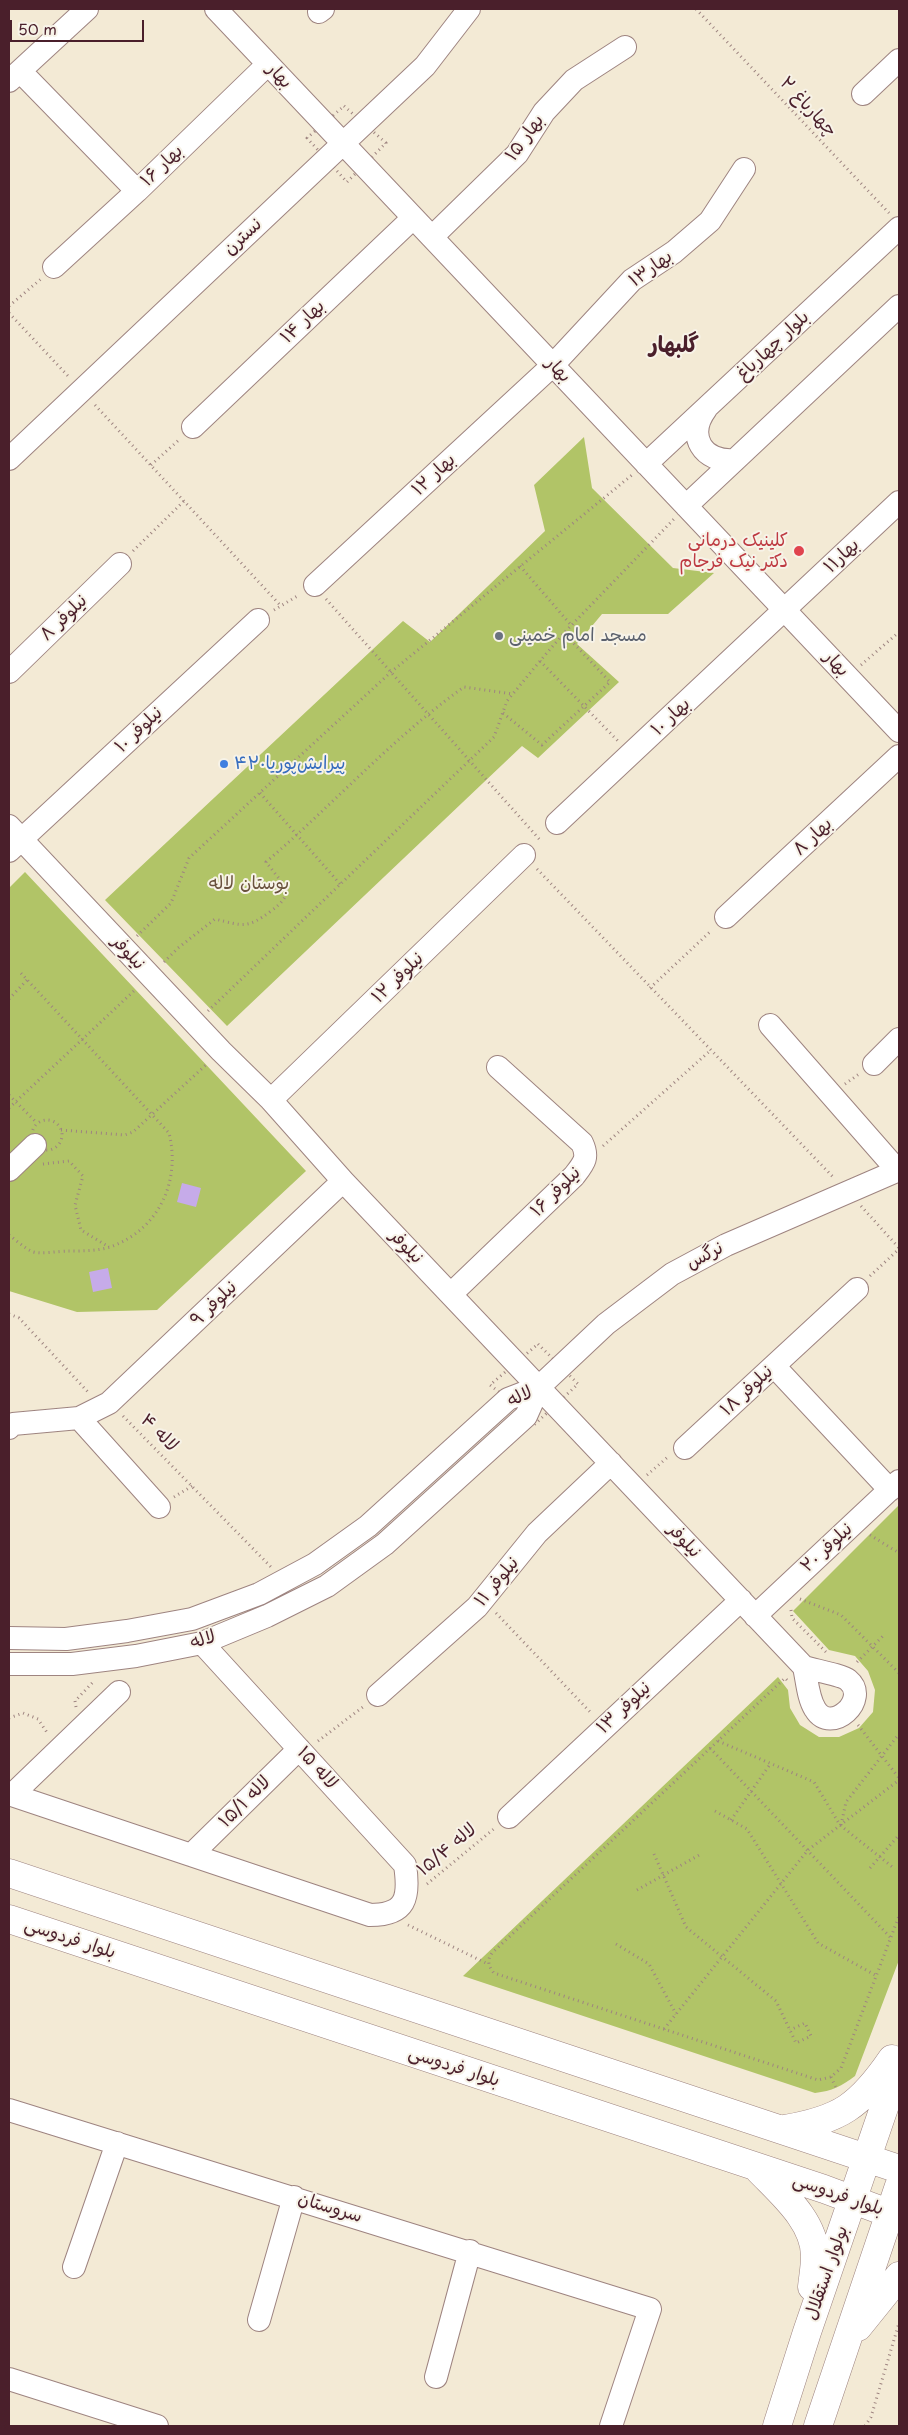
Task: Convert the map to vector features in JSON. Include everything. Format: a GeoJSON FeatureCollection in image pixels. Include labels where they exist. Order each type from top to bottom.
{"type":"FeatureCollection","features":[{"type":"Feature","properties":{"kind":"main road"},"geometry":{"type":"LineString","coordinates":[[9,1873],[899,2169]]}},
{"type":"Feature","properties":{"kind":"main road","name":"بلوار فردوسی"},"geometry":{"type":"LineString","coordinates":[[9,1919],[852,2199],[895,2215]]}},
{"type":"Feature","properties":{"kind":"main road"},"geometry":{"type":"LineString","coordinates":[[781,2129],[815,2124],[846,2110],[872,2088],[899,2048]]}},
{"type":"Feature","properties":{"kind":"main road","name":"بولوار استقلال"},"geometry":{"type":"LineString","coordinates":[[776,2426],[806,2332],[899,2064]]}},
{"type":"Feature","properties":{"kind":"main road"},"geometry":{"type":"LineString","coordinates":[[756,2167],[792,2203],[808,2229],[815,2255],[806,2332]]}},
{"type":"Feature","properties":{"kind":"main road"},"geometry":{"type":"LineString","coordinates":[[818,2426],[844,2344],[895,2215],[899,2186]]}},
{"type":"Feature","properties":{"kind":"main road"},"geometry":{"type":"LineString","coordinates":[[844,2344],[899,2276]]}},
{"type":"Feature","properties":{"kind":"street"},"geometry":{"type":"LineString","coordinates":[[87,9],[14,76],[137,191]]}},
{"type":"Feature","properties":{"kind":"street","name":"بهار"},"geometry":{"type":"LineString","coordinates":[[216,9],[899,731]]}},
{"type":"Feature","properties":{"kind":"street","name":"نسترن"},"geometry":{"type":"LineString","coordinates":[[9,459],[425,66],[469,9]]}},
{"type":"Feature","properties":{"kind":"street","name":"بهار ۱۵"},"geometry":{"type":"LineString","coordinates":[[432,237],[517,154],[544,112],[574,80],[625,47]]}},
{"type":"Feature","properties":{"kind":"street"},"geometry":{"type":"LineString","coordinates":[[863,94],[899,60]]}},
{"type":"Feature","properties":{"kind":"street","name":"بهار ۱۶"},"geometry":{"type":"LineString","coordinates":[[54,266],[137,191],[268,64]]}},
{"type":"Feature","properties":{"kind":"street","name":"بهار۱۳"},"geometry":{"type":"LineString","coordinates":[[553,365],[632,280],[674,252],[710,220],[744,169]]}},
{"type":"Feature","properties":{"kind":"street","name":"بهار ۱۴"},"geometry":{"type":"LineString","coordinates":[[193,427],[413,218]]}},
{"type":"Feature","properties":{"kind":"street","name":"بلوار چهارباغ"},"geometry":{"type":"LineString","coordinates":[[646,464],[707,409],[896,222]]}},
{"type":"Feature","properties":{"kind":"street"},"geometry":{"type":"LineString","coordinates":[[686,506],[899,306]]}},
{"type":"Feature","properties":{"kind":"street","name":"بهار ۱۲"},"geometry":{"type":"LineString","coordinates":[[314,586],[553,365]]}},
{"type":"Feature","properties":{"kind":"street"},"geometry":{"type":"LineString","coordinates":[[707,409],[700,418],[697,429],[701,445],[713,458],[724,461],[735,460]]}},
{"type":"Feature","properties":{"kind":"street","name":"بهار۱۱"},"geometry":{"type":"LineString","coordinates":[[785,610],[899,502]]}},
{"type":"Feature","properties":{"kind":"street","name":"نیلوفر ۸"},"geometry":{"type":"LineString","coordinates":[[9,672],[120,564]]}},
{"type":"Feature","properties":{"kind":"street","name":"بهار ۱۰"},"geometry":{"type":"LineString","coordinates":[[557,823],[785,610]]}},
{"type":"Feature","properties":{"kind":"street","name":"نیلوفر ۱۰"},"geometry":{"type":"LineString","coordinates":[[13,839],[258,620]]}},
{"type":"Feature","properties":{"kind":"street","name":"بهار ۸"},"geometry":{"type":"LineString","coordinates":[[726,917],[899,756]]}},
{"type":"Feature","properties":{"kind":"street","name":"نیلوفر"},"geometry":{"type":"LineString","coordinates":[[13,839],[124,949],[221,1051],[271,1100],[342,1181],[748,1608],[797,1675]]}},
{"type":"Feature","properties":{"kind":"street","name":"نیلوفر ۱۲"},"geometry":{"type":"LineString","coordinates":[[271,1100],[532,848]]}},
{"type":"Feature","properties":{"kind":"street"},"geometry":{"type":"LineString","coordinates":[[770,1025],[899,1170]]}},
{"type":"Feature","properties":{"kind":"street"},"geometry":{"type":"LineString","coordinates":[[874,1064],[899,1039]]}},
{"type":"Feature","properties":{"kind":"street","name":"نیلوفر ۱۶"},"geometry":{"type":"LineString","coordinates":[[450,1294],[567,1182],[586,1161],[586,1152],[582,1143],[498,1067]]}},
{"type":"Feature","properties":{"kind":"street","name":"نرگس"},"geometry":{"type":"LineString","coordinates":[[539,1387],[606,1324],[672,1274],[726,1245],[899,1170]]}},
{"type":"Feature","properties":{"kind":"street","name":"نیلوفر ۹"},"geometry":{"type":"LineString","coordinates":[[79,1418],[109,1403],[342,1181]]}},
{"type":"Feature","properties":{"kind":"street","name":"نیلوفر ۱۸"},"geometry":{"type":"LineString","coordinates":[[685,1448],[857,1289]]}},
{"type":"Feature","properties":{"kind":"street"},"geometry":{"type":"LineString","coordinates":[[774,1366],[894,1485]]}},
{"type":"Feature","properties":{"kind":"street","name":"لاله"},"geometry":{"type":"LineString","coordinates":[[9,1638],[66,1639],[127,1631],[192,1619],[259,1594],[315,1564],[368,1526],[508,1399],[539,1387]]}},
{"type":"Feature","properties":{"kind":"street","name":"لاله"},"geometry":{"type":"LineString","coordinates":[[9,1664],[72,1664],[136,1656],[202,1643],[267,1616],[327,1586],[385,1544],[526,1416],[539,1387]]}},
{"type":"Feature","properties":{"kind":"street"},"geometry":{"type":"LineString","coordinates":[[9,1428],[13,1424],[79,1418],[159,1507]]}},
{"type":"Feature","properties":{"kind":"street","name":"نیلوفر ۱۱"},"geometry":{"type":"LineString","coordinates":[[378,1695],[415,1664],[483,1600],[537,1533],[610,1463]]}},
{"type":"Feature","properties":{"kind":"street","name":"نیلوفر ۲۰"},"geometry":{"type":"LineString","coordinates":[[748,1608],[894,1485]]}},
{"type":"Feature","properties":{"kind":"street","name":"نیلوفر ۱۳"},"geometry":{"type":"LineString","coordinates":[[509,1816],[604,1727],[748,1608]]}},
{"type":"Feature","properties":{"kind":"street","name":"لاله ۱۵"},"geometry":{"type":"LineString","coordinates":[[202,1643],[406,1865],[408,1885],[396,1909]]}},
{"type":"Feature","properties":{"kind":"street"},"geometry":{"type":"LineString","coordinates":[[119,1692],[10,1794],[370,1915],[396,1909]]}},
{"type":"Feature","properties":{"kind":"street","name":"لاله ۱۵/۱"},"geometry":{"type":"LineString","coordinates":[[191,1855],[299,1749]]}},
{"type":"Feature","properties":{"kind":"street","name":"سروستان"},"geometry":{"type":"LineString","coordinates":[[9,2110],[470,2251],[650,2309],[610,2426]]}},
{"type":"Feature","properties":{"kind":"street"},"geometry":{"type":"LineString","coordinates":[[74,2267],[117,2143]]}},
{"type":"Feature","properties":{"kind":"street"},"geometry":{"type":"LineString","coordinates":[[259,2320],[294,2197]]}},
{"type":"Feature","properties":{"kind":"street"},"geometry":{"type":"LineString","coordinates":[[436,2377],[470,2251]]}},
{"type":"Feature","properties":{"kind":"street"},"geometry":{"type":"LineString","coordinates":[[9,2379],[157,2426]]}},
{"type":"Feature","properties":{"kind":"path","name":"چهارباغ ۲"},"geometry":{"type":"LineString","coordinates":[[696,9],[896,222]]}},
{"type":"Feature","properties":{"kind":"path"},"geometry":{"type":"LineString","coordinates":[[9,306],[54,266]]}},
{"type":"Feature","properties":{"kind":"path"},"geometry":{"type":"LineString","coordinates":[[9,313],[281,606]]}},
{"type":"Feature","properties":{"kind":"path"},"geometry":{"type":"LineString","coordinates":[[151,465],[193,427]]}},
{"type":"Feature","properties":{"kind":"path"},"geometry":{"type":"LineString","coordinates":[[124,949],[171,903],[189,858],[391,672],[646,464]]}},
{"type":"Feature","properties":{"kind":"path"},"geometry":{"type":"LineString","coordinates":[[120,564],[184,501]]}},
{"type":"Feature","properties":{"kind":"path"},"geometry":{"type":"LineString","coordinates":[[195,1023],[494,737],[513,694],[540,661],[571,625],[686,506]]}},
{"type":"Feature","properties":{"kind":"path"},"geometry":{"type":"LineString","coordinates":[[520,566],[571,625]]}},
{"type":"Feature","properties":{"kind":"path"},"geometry":{"type":"LineString","coordinates":[[258,620],[314,586],[469,761],[532,848],[650,988],[848,1192],[899,1249],[857,1289]]}},
{"type":"Feature","properties":{"kind":"path"},"geometry":{"type":"LineString","coordinates":[[848,677],[899,632]]}},
{"type":"Feature","properties":{"kind":"path"},"geometry":{"type":"LineString","coordinates":[[503,713],[542,745],[610,682],[564,634]]}},
{"type":"Feature","properties":{"kind":"path"},"geometry":{"type":"LineString","coordinates":[[540,661],[631,754]]}},
{"type":"Feature","properties":{"kind":"path"},"geometry":{"type":"LineString","coordinates":[[9,1108],[178,948],[215,919],[236,924],[254,924],[284,902],[288,890],[266,862],[427,713],[464,686],[513,694]]}},
{"type":"Feature","properties":{"kind":"path"},"geometry":{"type":"LineString","coordinates":[[260,793],[340,884]]}},
{"type":"Feature","properties":{"kind":"path"},"geometry":{"type":"LineString","coordinates":[[532,848],[557,823]]}},
{"type":"Feature","properties":{"kind":"path"},"geometry":{"type":"LineString","coordinates":[[650,988],[726,917]]}},
{"type":"Feature","properties":{"kind":"path"},"geometry":{"type":"LineString","coordinates":[[9,1235],[32,1252],[94,1250],[109,1247],[136,1234],[147,1224],[157,1212],[169,1188],[172,1174],[172,1147],[169,1133],[19,970]]}},
{"type":"Feature","properties":{"kind":"path"},"geometry":{"type":"LineString","coordinates":[[9,999],[27,980]]}},
{"type":"Feature","properties":{"kind":"path"},"geometry":{"type":"LineString","coordinates":[[586,1161],[711,1050]]}},
{"type":"Feature","properties":{"kind":"path"},"geometry":{"type":"LineString","coordinates":[[61,1130],[126,1135],[133,1132],[221,1051]]}},
{"type":"Feature","properties":{"kind":"path"},"geometry":{"type":"LineString","coordinates":[[831,1094],[874,1064]]}},
{"type":"Feature","properties":{"kind":"path"},"geometry":{"type":"LineString","coordinates":[[9,1096],[15,1102],[26,1148],[44,1164],[69,1161],[83,1176],[75,1205],[81,1230],[109,1247]]}},
{"type":"Feature","properties":{"kind":"path","name":"لاله ۴"},"geometry":{"type":"LineString","coordinates":[[9,1314],[19,1318],[94,1398],[109,1403],[131,1423],[284,1580]]}},
{"type":"Feature","properties":{"kind":"path"},"geometry":{"type":"LineString","coordinates":[[633,1486],[674,1452],[685,1448]]}},
{"type":"Feature","properties":{"kind":"path"},"geometry":{"type":"LineString","coordinates":[[874,1528],[868,1534],[899,1553]]}},
{"type":"Feature","properties":{"kind":"path"},"geometry":{"type":"LineString","coordinates":[[806,1592],[790,1608],[792,1618],[828,1654],[833,1654]]}},
{"type":"Feature","properties":{"kind":"path"},"geometry":{"type":"LineString","coordinates":[[799,1599],[841,1615],[899,1673]]}},
{"type":"Feature","properties":{"kind":"path"},"geometry":{"type":"LineString","coordinates":[[483,1600],[604,1727]]}},
{"type":"Feature","properties":{"kind":"path"},"geometry":{"type":"LineString","coordinates":[[856,1662],[883,1636]]}},
{"type":"Feature","properties":{"kind":"path"},"geometry":{"type":"LineString","coordinates":[[848,1657],[860,1666]]}},
{"type":"Feature","properties":{"kind":"path"},"geometry":{"type":"LineString","coordinates":[[488,1964],[492,1953],[718,1740],[785,1678],[797,1675]]}},
{"type":"Feature","properties":{"kind":"path"},"geometry":{"type":"LineString","coordinates":[[299,1749],[316,1742],[378,1695]]}},
{"type":"Feature","properties":{"kind":"path"},"geometry":{"type":"LineString","coordinates":[[9,1718],[22,1713],[38,1719],[52,1738]]}},
{"type":"Feature","properties":{"kind":"path"},"geometry":{"type":"LineString","coordinates":[[664,2029],[808,1850],[899,1779],[856,1723],[860,1720]]}},
{"type":"Feature","properties":{"kind":"path"},"geometry":{"type":"LineString","coordinates":[[840,1825],[846,1802],[899,1734]]}},
{"type":"Feature","properties":{"kind":"path"},"geometry":{"type":"LineString","coordinates":[[718,1740],[814,1782],[840,1825],[896,1869]]}},
{"type":"Feature","properties":{"kind":"path"},"geometry":{"type":"LineString","coordinates":[[710,1748],[890,1936]]}},
{"type":"Feature","properties":{"kind":"path"},"geometry":{"type":"LineString","coordinates":[[731,1820],[771,1763]]}},
{"type":"Feature","properties":{"kind":"path"},"geometry":{"type":"LineString","coordinates":[[715,1811],[747,1829],[818,1943],[875,1975]]}},
{"type":"Feature","properties":{"kind":"path","name":"لاله ۱۵/۴"},"geometry":{"type":"LineString","coordinates":[[396,1909],[509,1816]]}},
{"type":"Feature","properties":{"kind":"path"},"geometry":{"type":"LineString","coordinates":[[870,1868],[899,1835]]}},
{"type":"Feature","properties":{"kind":"path"},"geometry":{"type":"LineString","coordinates":[[654,1854],[686,1927],[776,2001],[796,2043],[810,2036],[805,2024],[790,2030]]}},
{"type":"Feature","properties":{"kind":"path"},"geometry":{"type":"LineString","coordinates":[[637,1890],[701,1854]]}},
{"type":"Feature","properties":{"kind":"path"},"geometry":{"type":"LineString","coordinates":[[396,1909],[488,1964],[494,1973],[818,2080],[825,2079],[841,2068],[899,1916]]}},
{"type":"Feature","properties":{"kind":"path"},"geometry":{"type":"LineString","coordinates":[[616,1944],[648,1964],[676,2014]]}},
{"type":"Feature","properties":{"kind":"path"},"geometry":{"type":"LineString","coordinates":[[865,2426],[871,2417],[899,2323]]}},
{"type":"Feature","properties":{"kind":"green space","name":"بوستان لاله"},"geometry":{"type":"Polygon","coordinates":[[[584,437],[592,488],[673,568],[714,573],[668,614],[602,614],[577,644],[619,682],[538,758],[522,746],[227,1026],[105,900],[403,621],[430,642],[545,531],[534,485],[584,437]]]}},
{"type":"Feature","properties":{"kind":"green space"},"geometry":{"type":"Polygon","coordinates":[[[25,872],[306,1171],[157,1310],[77,1312],[9,1291],[9,888],[25,872]]]}},
{"type":"Feature","properties":{"kind":"green space"},"geometry":{"type":"Polygon","coordinates":[[[899,1505],[899,1960],[855,2076],[846,2083],[827,2091],[815,2093],[463,1976],[778,1677],[788,1690],[790,1708],[800,1725],[819,1737],[839,1737],[859,1728],[873,1712],[875,1690],[868,1671],[855,1656],[829,1650],[793,1611],[899,1505]]]}},
{"type":"Feature","properties":{"kind":"building"},"geometry":{"type":"Polygon","coordinates":[[[182,1183],[201,1188],[196,1207],[177,1202],[182,1183]]]}},
{"type":"Feature","properties":{"kind":"building"},"geometry":{"type":"Polygon","coordinates":[[[108,1268],[112,1288],[93,1292],[89,1272],[108,1268]]]}},
{"type":"Feature","properties":{"kind":"place","name":"کلینیک درمانی دکتر نیک فرجام"},"geometry":{"type":"Point","coordinates":[799,551]}},
{"type":"Feature","properties":{"kind":"place","name":"مسجد امام خمینی"},"geometry":{"type":"Point","coordinates":[499,636]}},
{"type":"Feature","properties":{"kind":"place","name":"پیرایش‌پوریا۴۲۰"},"geometry":{"type":"Point","coordinates":[224,764]}},
{"type":"Feature","properties":{"kind":"district","name":"گلبهار"},"geometry":{"type":"Point","coordinates":[674,346]}}]}
